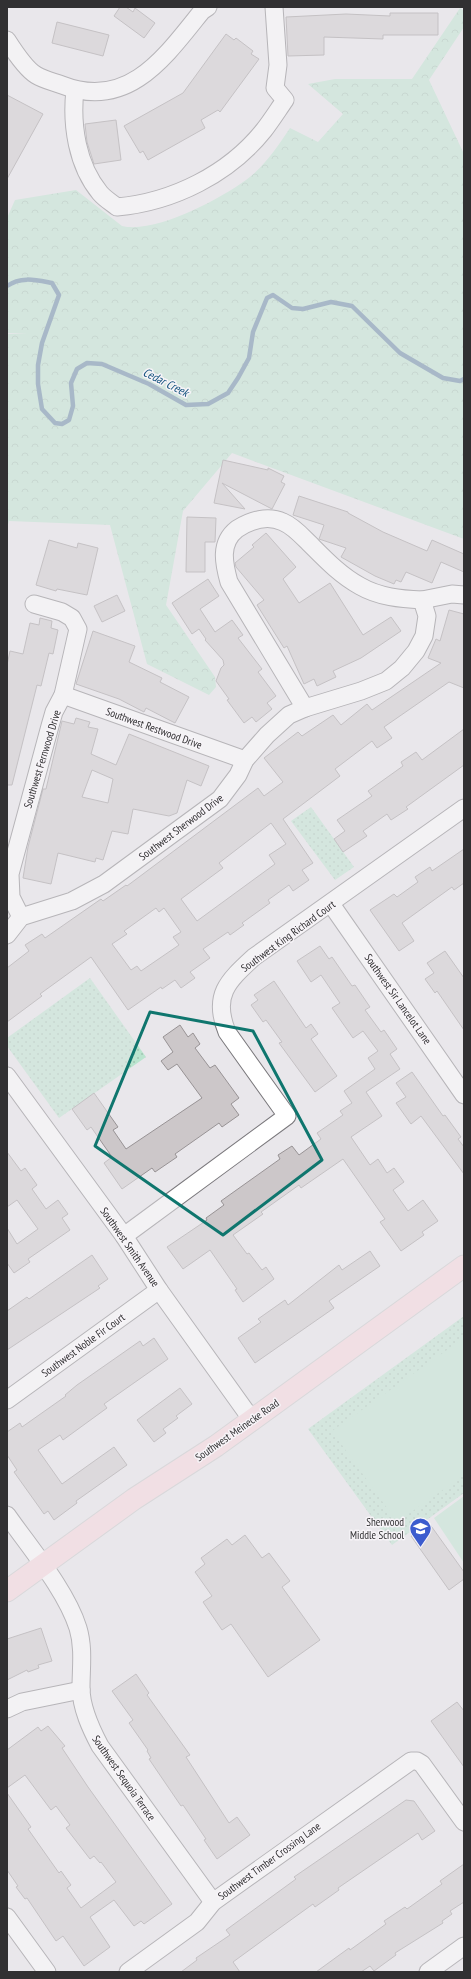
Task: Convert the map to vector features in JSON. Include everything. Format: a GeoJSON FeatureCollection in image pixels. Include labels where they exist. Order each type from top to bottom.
{"type":"FeatureCollection","features":[{"type":"Feature","properties":{"kind":"main road","name":"Southwest Meinecke Road"},"geometry":{"type":"LineString","coordinates":[[7,1591],[134,1499],[216,1446],[464,1266]]}},
{"type":"Feature","properties":{"kind":"street"},"geometry":{"type":"LineString","coordinates":[[9,50],[36,75],[75,90],[94,93],[116,90],[147,73],[171,49],[202,11],[208,7]]}},
{"type":"Feature","properties":{"kind":"street"},"geometry":{"type":"LineString","coordinates":[[75,90],[73,104],[76,142],[88,174],[101,194],[117,207],[141,205],[181,192],[229,165],[263,131],[285,100],[275,88],[278,65],[274,7]]}},
{"type":"Feature","properties":{"kind":"street"},"geometry":{"type":"LineString","coordinates":[[306,708],[229,582],[223,561],[226,544],[236,530],[255,520],[271,519],[284,522],[342,575],[362,587],[380,595],[400,599],[422,600],[452,594],[464,595]]}},
{"type":"Feature","properties":{"kind":"street","name":"Southwest Sherwood Drive"},"geometry":{"type":"LineString","coordinates":[[21,917],[72,901],[104,884],[220,799],[230,789],[245,760],[276,725],[288,715],[306,708],[361,692],[386,681],[402,668],[416,650],[424,636],[427,616],[422,600]]}},
{"type":"Feature","properties":{"kind":"street","name":"Southwest Fernwood Drive"},"geometry":{"type":"LineString","coordinates":[[21,917],[11,896],[10,874],[54,712],[63,695],[78,629],[72,618],[62,612],[34,604]]}},
{"type":"Feature","properties":{"kind":"street","name":"Southwest Restwood Drive"},"geometry":{"type":"LineString","coordinates":[[63,695],[245,760]]}},
{"type":"Feature","properties":{"kind":"street","name":"Southwest King Richard Court"},"geometry":{"type":"LineString","coordinates":[[124,1236],[287,1116],[227,1032],[222,1018],[220,1005],[225,990],[236,974],[254,957],[331,904],[464,808]]}},
{"type":"Feature","properties":{"kind":"street","name":"Southwest Sir Lancelot Lane"},"geometry":{"type":"LineString","coordinates":[[331,904],[464,1095]]}},
{"type":"Feature","properties":{"kind":"street"},"geometry":{"type":"LineString","coordinates":[[7,935],[21,917]]}},
{"type":"Feature","properties":{"kind":"street","name":"Southwest Smith Avenue"},"geometry":{"type":"LineString","coordinates":[[7,1076],[124,1236],[159,1290],[252,1420]]}},
{"type":"Feature","properties":{"kind":"street","name":"Southwest Noble Fir Court"},"geometry":{"type":"LineString","coordinates":[[7,1400],[159,1290]]}},
{"type":"Feature","properties":{"kind":"street","name":"Southwest Sequoia Terrace"},"geometry":{"type":"LineString","coordinates":[[7,1515],[64,1597],[78,1629],[82,1648],[81,1690],[89,1722],[100,1746],[212,1902]]}},
{"type":"Feature","properties":{"kind":"street"},"geometry":{"type":"LineString","coordinates":[[7,1709],[22,1702],[81,1690]]}},
{"type":"Feature","properties":{"kind":"street","name":"Southwest Timber Crossing Lane"},"geometry":{"type":"LineString","coordinates":[[128,1972],[198,1922],[212,1902],[411,1761],[417,1760],[426,1770],[464,1822]]}},
{"type":"Feature","properties":{"kind":"street"},"geometry":{"type":"LineString","coordinates":[[7,1917],[47,1972]]}},
{"type":"Feature","properties":{"kind":"street"},"geometry":{"type":"LineString","coordinates":[[435,1970],[464,1946]]}},
{"type":"Feature","properties":{"kind":"highlighted area"},"geometry":{"type":"Polygon","coordinates":[[[150,1012],[253,1031],[322,1160],[223,1235],[95,1146],[150,1012]]]}},
{"type":"Feature","properties":{"kind":"green space"},"geometry":{"type":"Polygon","coordinates":[[[460,8],[464,11],[464,27],[429,80],[464,154],[464,539],[232,453],[183,511],[166,605],[215,677],[216,687],[209,695],[147,664],[110,525],[9,521],[7,528],[7,334],[27,333],[7,333],[7,218],[15,200],[76,190],[122,226],[136,227],[152,225],[187,213],[235,188],[253,175],[270,156],[290,128],[318,142],[343,114],[308,84],[335,79],[412,79],[460,8]]]}},
{"type":"Feature","properties":{"kind":"green space"},"geometry":{"type":"Polygon","coordinates":[[[311,807],[354,867],[335,880],[291,821],[311,807]]]}},
{"type":"Feature","properties":{"kind":"green space"},"geometry":{"type":"Polygon","coordinates":[[[90,978],[146,1057],[59,1118],[7,1046],[7,1038],[90,978]]]}},
{"type":"Feature","properties":{"kind":"green space","name":"Sherwood Middle School"},"geometry":{"type":"Polygon","coordinates":[[[464,1316],[464,1493],[392,1545],[308,1429],[464,1316]]]}},
{"type":"Feature","properties":{"kind":"green space"},"geometry":{"type":"Polygon","coordinates":[[[464,1338],[464,1475],[397,1522],[332,1431],[464,1338]]]}},
{"type":"Feature","properties":{"kind":"green space"},"geometry":{"type":"Polygon","coordinates":[[[464,1496],[464,1563],[434,1518],[464,1496]]]}},
{"type":"Feature","properties":{"kind":"building"},"geometry":{"type":"Polygon","coordinates":[[[120,7],[126,7],[133,12],[135,8],[155,23],[144,38],[114,16],[120,7]]]}},
{"type":"Feature","properties":{"kind":"building"},"geometry":{"type":"Polygon","coordinates":[[[390,13],[438,13],[438,35],[383,35],[383,39],[324,37],[324,55],[288,56],[286,17],[346,14],[390,16],[390,13]]]}},
{"type":"Feature","properties":{"kind":"building"},"geometry":{"type":"Polygon","coordinates":[[[57,22],[109,35],[103,56],[52,43],[57,22]]]}},
{"type":"Feature","properties":{"kind":"building"},"geometry":{"type":"Polygon","coordinates":[[[226,34],[234,40],[236,38],[253,51],[251,54],[259,59],[220,112],[218,110],[201,120],[205,128],[148,160],[143,151],[140,153],[124,126],[183,93],[226,34]]]}},
{"type":"Feature","properties":{"kind":"building"},"geometry":{"type":"Polygon","coordinates":[[[7,95],[43,114],[7,179],[7,95]]]}},
{"type":"Feature","properties":{"kind":"building"},"geometry":{"type":"Polygon","coordinates":[[[116,120],[121,160],[94,164],[87,142],[85,124],[116,120]]]}},
{"type":"Feature","properties":{"kind":"building"},"geometry":{"type":"Polygon","coordinates":[[[223,460],[268,470],[268,468],[284,476],[281,482],[285,484],[272,509],[222,483],[245,509],[214,503],[223,460]]]}},
{"type":"Feature","properties":{"kind":"building"},"geometry":{"type":"Polygon","coordinates":[[[299,496],[348,512],[383,532],[427,551],[432,540],[464,554],[464,572],[441,562],[432,583],[406,572],[401,582],[396,580],[394,584],[375,576],[341,557],[346,548],[319,539],[324,525],[293,515],[299,496]]]}},
{"type":"Feature","properties":{"kind":"building"},"geometry":{"type":"Polygon","coordinates":[[[187,517],[216,518],[215,542],[205,542],[205,572],[186,572],[187,517]]]}},
{"type":"Feature","properties":{"kind":"building"},"geometry":{"type":"Polygon","coordinates":[[[266,533],[296,567],[283,579],[299,603],[330,583],[363,635],[391,617],[401,631],[361,658],[333,671],[336,677],[317,686],[314,679],[304,684],[287,646],[284,648],[257,605],[264,600],[236,567],[235,563],[254,547],[252,545],[266,533]]]}},
{"type":"Feature","properties":{"kind":"building"},"geometry":{"type":"Polygon","coordinates":[[[49,540],[77,548],[78,543],[98,548],[87,595],[57,589],[56,591],[36,585],[49,540]]]}},
{"type":"Feature","properties":{"kind":"building"},"geometry":{"type":"Polygon","coordinates":[[[208,579],[219,596],[200,609],[215,632],[232,620],[243,635],[238,638],[262,669],[258,672],[276,696],[267,703],[272,709],[256,722],[252,717],[244,723],[227,700],[229,699],[216,681],[221,668],[224,665],[223,660],[205,640],[206,639],[199,629],[192,634],[172,603],[208,579]]]}},
{"type":"Feature","properties":{"kind":"building"},"geometry":{"type":"Polygon","coordinates":[[[117,595],[125,611],[102,622],[94,606],[117,595]]]}},
{"type":"Feature","properties":{"kind":"building"},"geometry":{"type":"Polygon","coordinates":[[[449,610],[464,614],[464,688],[449,682],[384,727],[392,738],[377,748],[372,741],[335,769],[340,776],[283,819],[313,863],[302,870],[309,880],[293,891],[289,885],[268,900],[270,903],[242,923],[244,925],[230,935],[228,932],[203,949],[210,958],[190,972],[195,978],[181,988],[175,980],[162,989],[161,987],[128,1010],[91,957],[40,994],[42,996],[7,1022],[7,968],[29,951],[25,945],[42,934],[45,938],[101,899],[103,901],[126,885],[127,886],[258,788],[264,796],[283,782],[264,758],[298,732],[302,736],[333,715],[341,725],[367,704],[372,710],[441,663],[428,658],[436,639],[440,641],[449,610]],[[271,823],[219,863],[223,868],[181,899],[197,921],[275,864],[269,855],[286,844],[271,823]],[[156,908],[124,931],[127,934],[112,944],[131,970],[137,966],[141,971],[179,945],[173,937],[181,932],[164,908],[159,912],[156,908]]]}},
{"type":"Feature","properties":{"kind":"building"},"geometry":{"type":"Polygon","coordinates":[[[40,618],[52,621],[51,628],[58,630],[53,654],[49,653],[41,686],[37,685],[12,785],[7,785],[7,665],[10,651],[23,654],[30,623],[39,625],[40,618]]]}},
{"type":"Feature","properties":{"kind":"building"},"geometry":{"type":"Polygon","coordinates":[[[93,631],[135,646],[129,662],[162,678],[160,682],[189,697],[175,723],[146,708],[144,712],[119,699],[76,684],[93,631]]]}},
{"type":"Feature","properties":{"kind":"building"},"geometry":{"type":"Polygon","coordinates":[[[76,718],[90,722],[88,727],[98,729],[91,754],[116,765],[129,734],[209,766],[201,786],[187,780],[177,813],[169,816],[133,809],[128,834],[112,831],[103,860],[96,858],[95,862],[58,853],[51,884],[23,878],[28,847],[43,789],[46,789],[62,721],[74,724],[76,718]],[[92,770],[82,797],[108,803],[113,779],[92,770]]]}},
{"type":"Feature","properties":{"kind":"building"},"geometry":{"type":"Polygon","coordinates":[[[464,729],[464,765],[406,807],[408,809],[391,820],[387,814],[363,831],[367,836],[343,852],[334,839],[345,831],[337,820],[372,796],[368,791],[403,766],[401,762],[416,752],[422,760],[464,729]]]}},
{"type":"Feature","properties":{"kind":"building"},"geometry":{"type":"Polygon","coordinates":[[[464,849],[464,883],[454,890],[452,887],[402,923],[414,941],[399,951],[370,910],[394,894],[397,897],[418,882],[415,877],[430,867],[432,871],[464,849]]]}},
{"type":"Feature","properties":{"kind":"building"},"geometry":{"type":"Polygon","coordinates":[[[320,946],[329,959],[332,957],[352,986],[355,985],[370,1007],[365,1010],[381,1032],[384,1030],[397,1049],[390,1054],[400,1069],[366,1092],[382,1116],[351,1137],[370,1165],[378,1159],[387,1173],[394,1168],[404,1182],[393,1190],[408,1211],[423,1200],[438,1221],[422,1232],[424,1235],[401,1251],[380,1222],[385,1219],[343,1159],[301,1188],[299,1185],[261,1212],[263,1214],[233,1235],[247,1254],[249,1253],[262,1270],[266,1267],[274,1279],[243,1302],[235,1290],[237,1289],[210,1250],[183,1269],[167,1247],[207,1220],[206,1218],[224,1205],[221,1201],[280,1159],[278,1155],[292,1146],[299,1155],[321,1139],[317,1133],[343,1115],[340,1111],[352,1103],[344,1091],[375,1069],[368,1058],[378,1051],[363,1031],[353,1038],[332,1008],[340,1003],[321,975],[311,982],[297,961],[320,946]]]}},
{"type":"Feature","properties":{"kind":"building"},"geometry":{"type":"Polygon","coordinates":[[[445,951],[464,978],[464,1030],[437,991],[435,993],[425,979],[434,973],[427,963],[445,951]]]}},
{"type":"Feature","properties":{"kind":"building"},"geometry":{"type":"Polygon","coordinates":[[[274,981],[306,1028],[311,1024],[318,1034],[311,1039],[337,1076],[315,1092],[279,1043],[282,1042],[266,1020],[263,1022],[251,1005],[258,1000],[254,995],[274,981]]]}},
{"type":"Feature","properties":{"kind":"building"},"geometry":{"type":"Polygon","coordinates":[[[180,1025],[188,1037],[193,1033],[200,1044],[195,1048],[210,1068],[215,1065],[239,1098],[231,1104],[239,1115],[222,1127],[219,1123],[175,1154],[177,1157],[155,1172],[152,1168],[122,1189],[104,1163],[112,1157],[91,1127],[87,1130],[72,1109],[94,1093],[118,1127],[113,1130],[126,1149],[202,1098],[177,1064],[168,1070],[161,1061],[173,1052],[163,1037],[180,1025]]]}},
{"type":"Feature","properties":{"kind":"building"},"geometry":{"type":"Polygon","coordinates":[[[412,1072],[443,1116],[445,1115],[461,1137],[458,1139],[464,1147],[464,1174],[421,1116],[411,1124],[396,1103],[406,1097],[396,1083],[412,1072]]]}},
{"type":"Feature","properties":{"kind":"building"},"geometry":{"type":"Polygon","coordinates":[[[7,1152],[21,1171],[25,1168],[37,1185],[32,1189],[46,1209],[58,1200],[68,1214],[62,1218],[70,1230],[28,1259],[30,1262],[14,1273],[7,1263],[7,1228],[17,1244],[38,1229],[17,1200],[7,1207],[7,1152]]]}},
{"type":"Feature","properties":{"kind":"building"},"geometry":{"type":"Polygon","coordinates":[[[370,1251],[380,1266],[329,1301],[334,1308],[255,1363],[238,1338],[261,1322],[258,1319],[285,1300],[288,1305],[339,1265],[342,1270],[370,1251]]]}},
{"type":"Feature","properties":{"kind":"building"},"geometry":{"type":"Polygon","coordinates":[[[92,1255],[108,1279],[98,1286],[100,1288],[7,1350],[7,1311],[27,1297],[29,1299],[92,1255]]]}},
{"type":"Feature","properties":{"kind":"building"},"geometry":{"type":"Polygon","coordinates":[[[154,1338],[168,1359],[104,1404],[107,1408],[63,1440],[60,1435],[38,1450],[62,1484],[114,1447],[127,1465],[76,1501],[77,1503],[54,1520],[48,1511],[44,1514],[14,1472],[17,1470],[7,1455],[7,1432],[20,1423],[22,1427],[66,1396],[65,1395],[77,1385],[140,1341],[143,1346],[154,1338]]]}},
{"type":"Feature","properties":{"kind":"building"},"geometry":{"type":"Polygon","coordinates":[[[180,1388],[192,1404],[176,1416],[178,1418],[163,1429],[166,1433],[154,1442],[137,1420],[180,1388]]]}},
{"type":"Feature","properties":{"kind":"building"},"geometry":{"type":"Polygon","coordinates":[[[429,1523],[464,1572],[464,1579],[449,1590],[411,1536],[429,1523]]]}},
{"type":"Feature","properties":{"kind":"building"},"geometry":{"type":"Polygon","coordinates":[[[245,1535],[262,1558],[269,1553],[290,1581],[282,1587],[320,1640],[268,1677],[231,1624],[222,1630],[203,1602],[212,1596],[195,1572],[205,1564],[201,1558],[227,1539],[232,1545],[245,1535]]]}},
{"type":"Feature","properties":{"kind":"building"},"geometry":{"type":"Polygon","coordinates":[[[41,1628],[52,1661],[38,1665],[39,1668],[28,1672],[27,1670],[7,1680],[7,1639],[41,1628]]]}},
{"type":"Feature","properties":{"kind":"building"},"geometry":{"type":"Polygon","coordinates":[[[136,1674],[149,1693],[147,1695],[190,1755],[186,1757],[229,1823],[237,1817],[250,1835],[217,1859],[204,1840],[206,1839],[183,1805],[181,1806],[149,1759],[151,1758],[147,1751],[148,1750],[129,1723],[133,1720],[112,1691],[136,1674]]]}},
{"type":"Feature","properties":{"kind":"building"},"geometry":{"type":"Polygon","coordinates":[[[457,1702],[464,1711],[464,1767],[431,1721],[457,1702]]]}},
{"type":"Feature","properties":{"kind":"building"},"geometry":{"type":"Polygon","coordinates":[[[48,1726],[65,1746],[62,1748],[88,1787],[172,1904],[144,1924],[141,1921],[134,1926],[114,1900],[90,1917],[110,1947],[84,1966],[63,1936],[56,1941],[27,1898],[25,1899],[16,1887],[18,1886],[7,1870],[7,1793],[31,1827],[28,1829],[59,1873],[61,1871],[71,1885],[67,1888],[81,1908],[116,1882],[101,1862],[100,1863],[94,1856],[90,1859],[66,1828],[70,1825],[56,1806],[51,1810],[25,1775],[7,1788],[7,1750],[38,1727],[41,1731],[48,1726]]]}},
{"type":"Feature","properties":{"kind":"building"},"geometry":{"type":"Polygon","coordinates":[[[406,1800],[414,1801],[435,1831],[422,1840],[418,1833],[338,1888],[339,1890],[315,1907],[313,1904],[270,1935],[233,1962],[240,1972],[181,1972],[197,1960],[196,1958],[230,1935],[226,1930],[296,1879],[294,1877],[406,1800]]]}},
{"type":"Feature","properties":{"kind":"building"},"geometry":{"type":"Polygon","coordinates":[[[464,1864],[464,1902],[450,1911],[452,1914],[442,1921],[443,1923],[395,1953],[396,1955],[374,1971],[370,1966],[361,1972],[316,1972],[386,1924],[384,1921],[405,1907],[407,1909],[442,1884],[440,1881],[464,1864]]]}},
{"type":"Feature","properties":{"kind":"waterway","name":"Cedar Creek"},"geometry":{"type":"LineString","coordinates":[[7,286],[23,280],[52,283],[59,295],[42,343],[38,365],[38,384],[42,409],[55,423],[62,424],[69,420],[73,406],[71,383],[77,369],[87,363],[102,364],[149,384],[186,405],[208,404],[228,393],[249,358],[253,332],[267,298],[273,295],[292,308],[303,309],[331,302],[352,306],[400,353],[443,378],[460,381],[464,379]]}},
{"type":"Feature","properties":{"kind":"place","name":"Sherwood Middle School"},"geometry":{"type":"Point","coordinates":[420,1548]}}]}
